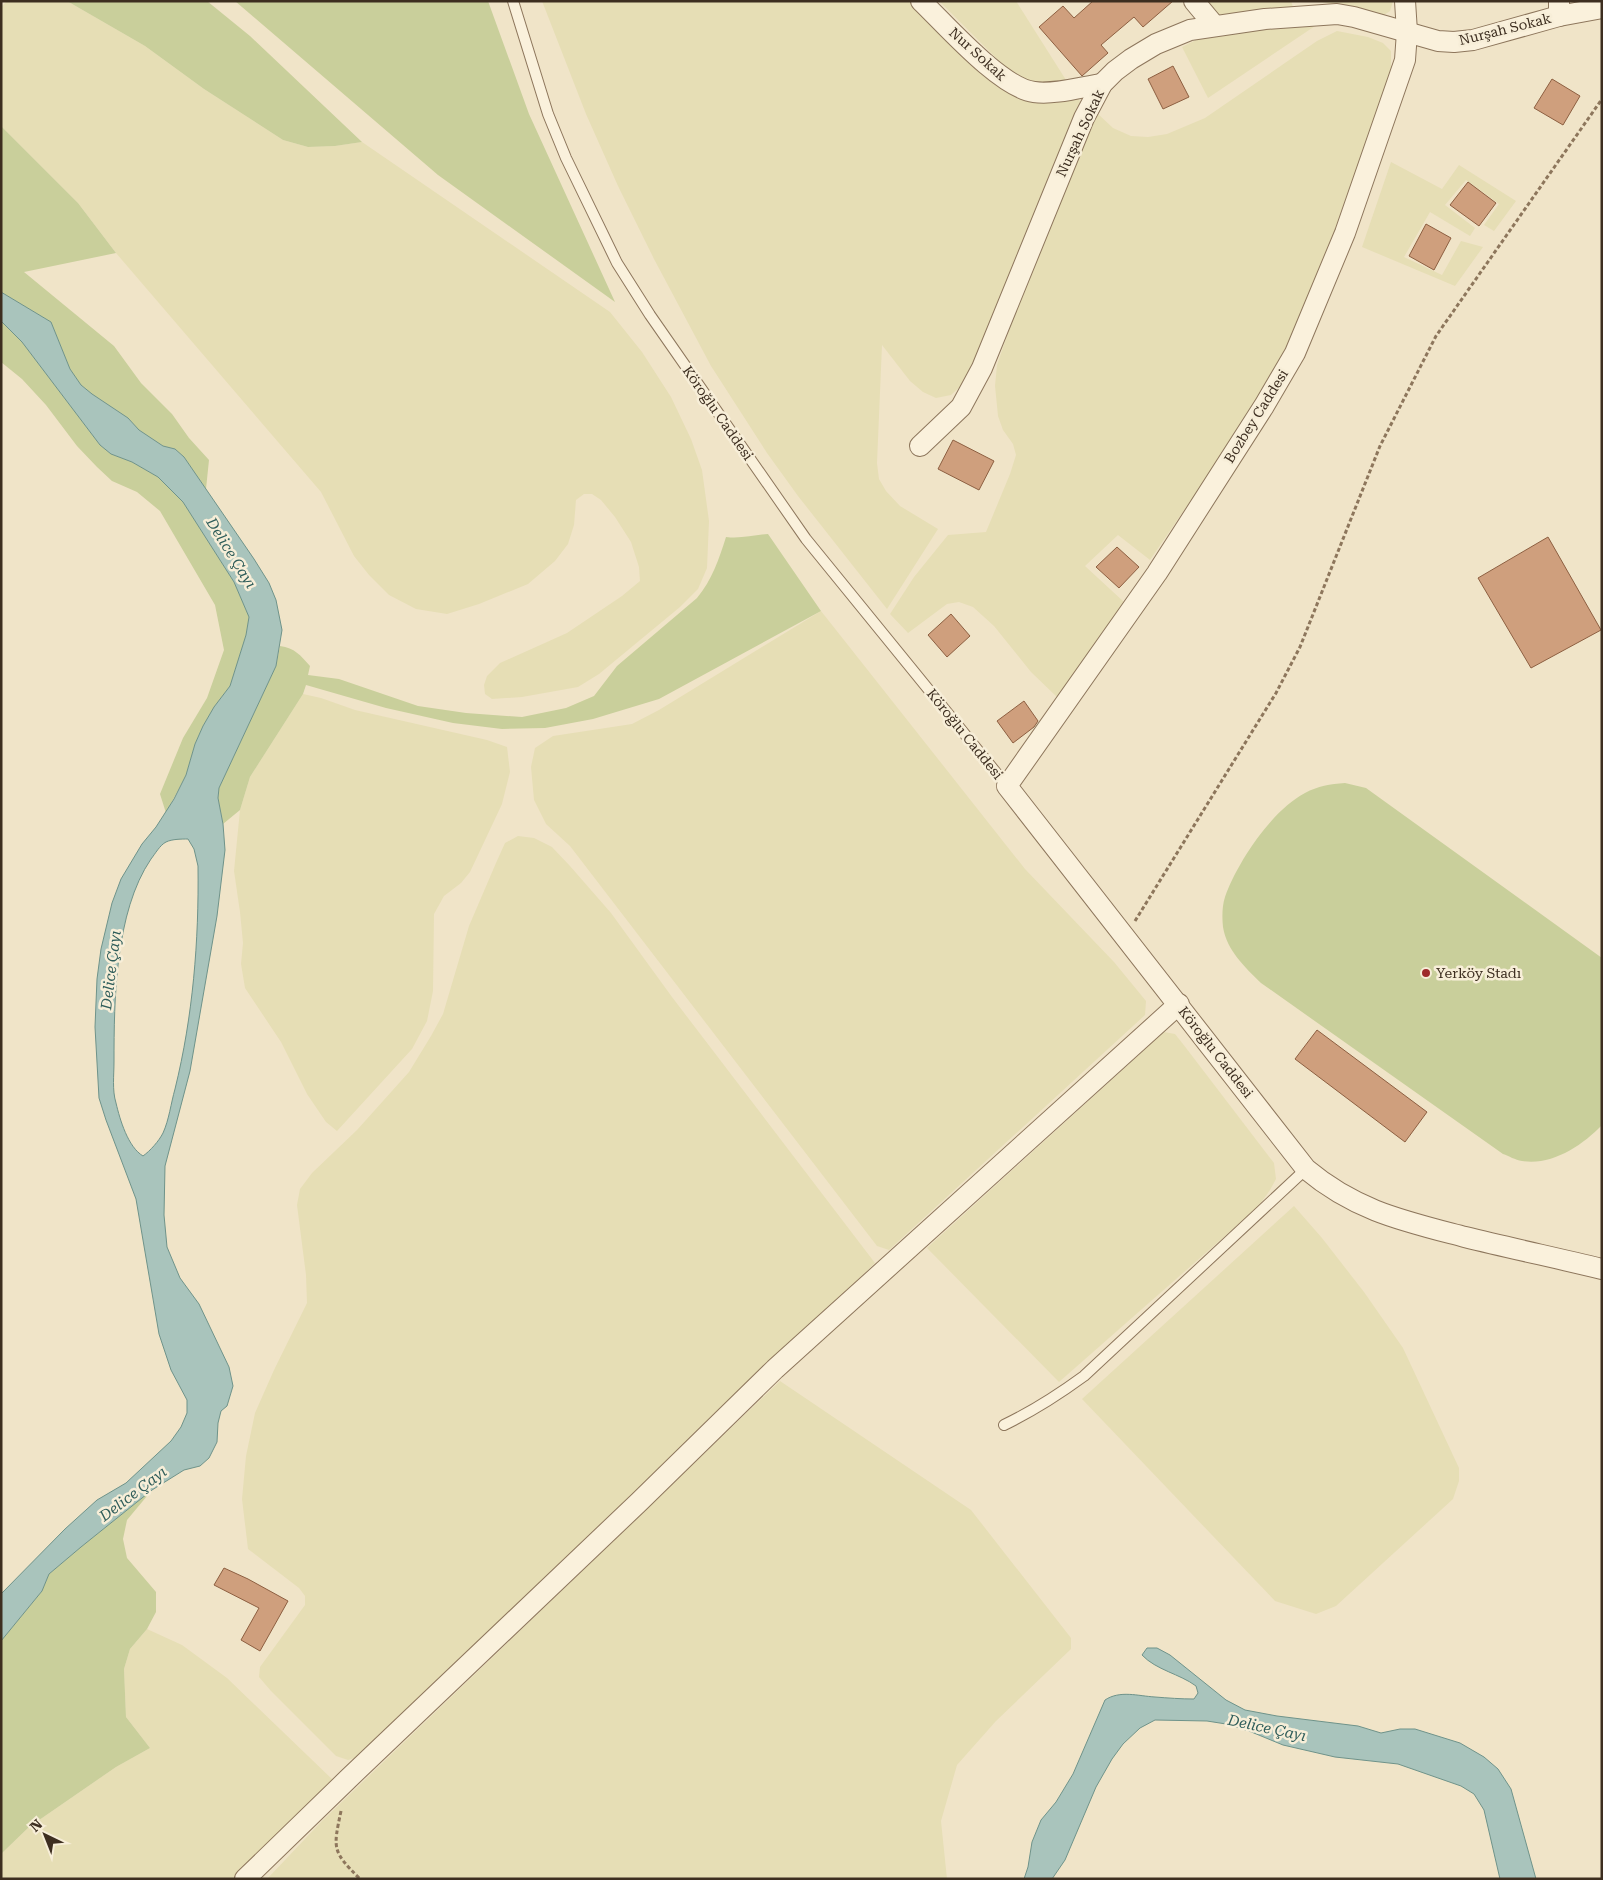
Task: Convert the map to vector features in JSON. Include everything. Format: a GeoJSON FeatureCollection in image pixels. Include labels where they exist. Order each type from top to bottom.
{"type":"FeatureCollection","features":[{"type":"Feature","properties":{"kind":"street","name":"Nur Sokak"},"geometry":{"type":"LineString","coordinates":[[922,1],[974,52],[1004,78],[1021,89],[1046,93],[1102,84]]}},
{"type":"Feature","properties":{"kind":"street"},"geometry":{"type":"LineString","coordinates":[[1194,1],[1214,25]]}},
{"type":"Feature","properties":{"kind":"street","name":"Bozbey Caddesi"},"geometry":{"type":"LineString","coordinates":[[1007,786],[1157,572],[1264,406],[1295,353],[1345,233],[1405,60],[1407,32],[1404,1]]}},
{"type":"Feature","properties":{"kind":"street","name":"Nurşah Sokak"},"geometry":{"type":"LineString","coordinates":[[920,446],[954,415],[969,395],[982,368],[1072,147],[1102,84],[1131,59],[1156,44],[1190,30],[1305,8],[1337,14],[1438,41],[1454,42],[1473,40],[1559,9],[1602,8]]}},
{"type":"Feature","properties":{"kind":"street","name":"Köroğlu Caddesi"},"geometry":{"type":"LineString","coordinates":[[1007,786],[1306,1169],[1322,1182],[1353,1201],[1398,1220],[1602,1269]]}},
{"type":"Feature","properties":{"kind":"street"},"geometry":{"type":"LineString","coordinates":[[245,1879],[639,1502],[775,1369],[1179,1004]]}},
{"type":"Feature","properties":{"kind":"lane","name":"Köroğlu Caddesi"},"geometry":{"type":"LineString","coordinates":[[513,1],[548,114],[617,263],[660,331],[806,539],[1007,786]]}},
{"type":"Feature","properties":{"kind":"lane"},"geometry":{"type":"LineString","coordinates":[[1004,1425],[1055,1398],[1084,1376],[1306,1169]]}},
{"type":"Feature","properties":{"kind":"path"},"geometry":{"type":"LineString","coordinates":[[1126,936],[1276,693],[1300,647],[1380,446],[1436,336],[1602,99]]}},
{"type":"Feature","properties":{"kind":"path"},"geometry":{"type":"LineString","coordinates":[[342,1807],[335,1848],[345,1864],[360,1879]]}},
{"type":"Feature","properties":{"kind":"shaded area"},"geometry":{"type":"Polygon","coordinates":[[[7,1],[67,1],[145,46],[204,89],[283,140],[308,147],[362,142],[610,312],[642,352],[671,397],[691,439],[702,470],[709,521],[707,568],[698,589],[680,607],[599,674],[578,687],[522,697],[492,699],[485,694],[484,685],[487,676],[500,663],[567,633],[622,596],[640,581],[639,567],[631,542],[615,517],[601,500],[592,494],[584,494],[576,500],[574,525],[568,544],[555,561],[528,584],[479,604],[447,614],[416,609],[389,595],[369,575],[354,556],[321,492],[116,253],[78,203],[1,126],[1,7],[7,1]]]}},
{"type":"Feature","properties":{"kind":"shaded area"},"geometry":{"type":"Polygon","coordinates":[[[542,1],[910,1],[990,78],[1078,98],[1081,103],[963,384],[951,395],[936,398],[923,392],[910,381],[882,345],[877,463],[879,479],[886,491],[900,506],[938,529],[887,609],[798,496],[767,453],[711,366],[654,259],[618,186],[586,114],[542,1]]]}},
{"type":"Feature","properties":{"kind":"shaded area"},"geometry":{"type":"Polygon","coordinates":[[[939,1],[1016,1],[1066,80],[1052,84],[1024,81],[1007,69],[939,1]]]}},
{"type":"Feature","properties":{"kind":"shaded area"},"geometry":{"type":"Polygon","coordinates":[[[1205,1],[1291,1],[1293,7],[1215,15],[1205,1]]]}},
{"type":"Feature","properties":{"kind":"shaded area"},"geometry":{"type":"Polygon","coordinates":[[[1317,1],[1393,1],[1390,11],[1384,15],[1317,1]]]}},
{"type":"Feature","properties":{"kind":"shaded area"},"geometry":{"type":"Polygon","coordinates":[[[1318,24],[1208,98],[1182,47],[1200,38],[1221,33],[1318,24]]]}},
{"type":"Feature","properties":{"kind":"shaded area"},"geometry":{"type":"Polygon","coordinates":[[[1337,31],[1368,37],[1383,43],[1391,51],[1391,70],[1358,172],[1322,269],[1291,340],[1259,395],[1232,440],[1150,560],[1118,535],[1085,566],[1124,602],[1058,698],[1031,672],[994,626],[973,607],[959,602],[947,604],[908,633],[890,614],[914,577],[948,535],[986,532],[1010,474],[1016,455],[1013,444],[1003,430],[998,416],[995,386],[997,365],[1020,298],[1063,190],[1097,113],[1113,128],[1131,136],[1148,137],[1167,134],[1205,118],[1317,41],[1337,31]]]}},
{"type":"Feature","properties":{"kind":"shaded area"},"geometry":{"type":"Polygon","coordinates":[[[1391,162],[1442,189],[1459,165],[1516,201],[1494,231],[1484,225],[1499,204],[1466,180],[1445,205],[1475,228],[1470,236],[1430,212],[1404,257],[1442,275],[1461,241],[1483,247],[1455,286],[1362,247],[1391,162]]]}},
{"type":"Feature","properties":{"kind":"shaded area"},"geometry":{"type":"Polygon","coordinates":[[[821,611],[1025,869],[1114,962],[1146,1001],[1145,1015],[889,1250],[877,1246],[570,846],[546,824],[534,800],[531,767],[535,748],[553,736],[632,724],[659,710],[821,611]]]}},
{"type":"Feature","properties":{"kind":"shaded area"},"geometry":{"type":"Polygon","coordinates":[[[303,694],[355,710],[487,740],[507,747],[510,772],[502,804],[470,872],[461,883],[444,896],[434,914],[433,991],[427,1021],[412,1049],[337,1131],[326,1122],[307,1094],[281,1042],[245,988],[241,964],[243,943],[234,871],[240,810],[250,777],[303,694]]]}},
{"type":"Feature","properties":{"kind":"shaded area"},"geometry":{"type":"Polygon","coordinates":[[[518,836],[534,838],[552,847],[611,913],[672,997],[875,1263],[683,1452],[361,1756],[348,1760],[336,1756],[259,1677],[260,1667],[305,1605],[305,1596],[299,1588],[248,1549],[242,1499],[246,1456],[255,1413],[307,1303],[306,1275],[297,1205],[300,1189],[312,1173],[357,1130],[409,1072],[443,1014],[469,926],[505,843],[518,836]]]}},
{"type":"Feature","properties":{"kind":"shaded area"},"geometry":{"type":"Polygon","coordinates":[[[1164,1032],[1175,1034],[1274,1163],[1276,1179],[1258,1207],[1059,1382],[927,1248],[1164,1032]]]}},
{"type":"Feature","properties":{"kind":"shaded area"},"geometry":{"type":"Polygon","coordinates":[[[1294,1206],[1322,1238],[1364,1292],[1403,1348],[1459,1468],[1459,1481],[1453,1499],[1336,1606],[1316,1614],[1275,1601],[1082,1399],[1294,1206]]]}},
{"type":"Feature","properties":{"kind":"shaded area"},"geometry":{"type":"Polygon","coordinates":[[[780,1381],[971,1510],[1071,1638],[1071,1649],[996,1721],[957,1765],[941,1821],[947,1879],[267,1879],[322,1821],[780,1381]]]}},
{"type":"Feature","properties":{"kind":"shaded area"},"geometry":{"type":"Polygon","coordinates":[[[147,1629],[182,1645],[227,1678],[334,1781],[236,1879],[1,1879],[1,1854],[29,1827],[116,1767],[150,1748],[126,1717],[124,1669],[130,1649],[147,1629]]]}},
{"type":"Feature","properties":{"kind":"green space"},"geometry":{"type":"Polygon","coordinates":[[[67,1],[207,1],[250,36],[362,142],[308,147],[283,140],[204,89],[145,46],[67,1]]]}},
{"type":"Feature","properties":{"kind":"green space"},"geometry":{"type":"Polygon","coordinates":[[[235,1],[488,1],[529,114],[615,302],[438,175],[235,1]]]}},
{"type":"Feature","properties":{"kind":"green space"},"geometry":{"type":"Polygon","coordinates":[[[1,126],[78,203],[116,253],[24,272],[114,346],[141,383],[172,414],[189,438],[209,460],[206,489],[184,457],[175,449],[163,446],[139,430],[128,418],[81,385],[70,369],[51,322],[1,292],[1,126]]]}},
{"type":"Feature","properties":{"kind":"green space"},"geometry":{"type":"Polygon","coordinates":[[[1,321],[22,342],[100,445],[111,454],[132,462],[158,477],[183,502],[234,582],[249,617],[246,635],[230,686],[214,707],[203,726],[195,744],[186,775],[166,813],[160,794],[183,738],[207,698],[224,650],[215,605],[160,511],[137,492],[112,481],[97,467],[77,446],[46,405],[22,379],[1,362],[1,321]]]}},
{"type":"Feature","properties":{"kind":"green space"},"geometry":{"type":"Polygon","coordinates":[[[768,534],[821,611],[659,699],[593,719],[545,728],[502,729],[453,723],[386,708],[306,685],[303,694],[250,777],[240,810],[223,824],[218,798],[219,788],[276,666],[280,646],[293,650],[310,666],[308,675],[339,679],[418,706],[466,713],[522,717],[566,708],[594,696],[617,666],[697,598],[711,577],[726,537],[768,534]]]}},
{"type":"Feature","properties":{"kind":"green space","name":"Yerköy Stadı"},"geometry":{"type":"Polygon","coordinates":[[[1345,783],[1366,788],[1602,958],[1602,1125],[1576,1147],[1555,1157],[1533,1162],[1519,1160],[1503,1154],[1261,983],[1243,965],[1228,944],[1223,927],[1223,904],[1238,869],[1257,839],[1280,812],[1305,793],[1329,785],[1345,783]]]}},
{"type":"Feature","properties":{"kind":"green space"},"geometry":{"type":"Polygon","coordinates":[[[152,1490],[127,1520],[123,1539],[127,1558],[156,1592],[156,1612],[147,1629],[130,1649],[124,1669],[126,1717],[150,1748],[116,1767],[29,1827],[1,1854],[1,1641],[42,1591],[49,1574],[152,1490]]]}},
{"type":"Feature","properties":{"kind":"water","name":"Delice Çayı"},"geometry":{"type":"Polygon","coordinates":[[[1,292],[51,322],[70,369],[81,385],[128,418],[139,430],[163,446],[175,449],[184,457],[269,583],[276,600],[282,630],[276,666],[219,788],[218,798],[225,850],[217,916],[190,1071],[165,1166],[164,1215],[167,1247],[180,1278],[199,1304],[229,1367],[233,1386],[227,1406],[221,1411],[217,1442],[209,1458],[200,1466],[184,1470],[152,1490],[49,1574],[42,1591],[1,1641],[1,1594],[65,1529],[97,1500],[126,1483],[171,1441],[181,1427],[187,1413],[187,1400],[171,1370],[159,1334],[136,1199],[99,1098],[95,1027],[97,979],[101,949],[112,903],[121,879],[142,844],[156,827],[174,799],[186,775],[195,744],[203,726],[214,707],[230,686],[246,635],[249,617],[234,582],[183,502],[158,477],[132,462],[111,454],[100,445],[22,342],[1,321],[1,292]],[[188,839],[168,841],[160,847],[139,880],[123,930],[116,984],[114,1093],[125,1132],[133,1146],[143,1156],[157,1142],[165,1128],[186,1034],[196,950],[198,866],[194,849],[188,839]]]}},
{"type":"Feature","properties":{"kind":"water","name":"Delice Çayı"},"geometry":{"type":"Polygon","coordinates":[[[1147,1648],[1157,1648],[1170,1655],[1226,1700],[1245,1710],[1358,1726],[1381,1733],[1400,1729],[1415,1729],[1460,1743],[1484,1757],[1498,1769],[1511,1789],[1536,1879],[1500,1879],[1484,1810],[1474,1794],[1461,1786],[1398,1764],[1335,1757],[1283,1745],[1226,1724],[1207,1721],[1155,1720],[1140,1728],[1123,1744],[1112,1759],[1096,1787],[1065,1860],[1052,1879],[1024,1879],[1032,1842],[1041,1820],[1056,1802],[1073,1774],[1105,1700],[1123,1694],[1194,1699],[1198,1693],[1196,1686],[1154,1664],[1142,1655],[1147,1648]]]}},
{"type":"Feature","properties":{"kind":"building"},"geometry":{"type":"Polygon","coordinates":[[[1093,1],[1173,1],[1143,27],[1134,17],[1101,45],[1108,53],[1082,76],[1039,27],[1063,6],[1074,18],[1093,1]]]}},
{"type":"Feature","properties":{"kind":"building"},"geometry":{"type":"Polygon","coordinates":[[[1173,66],[1189,97],[1163,109],[1148,79],[1173,66]]]}},
{"type":"Feature","properties":{"kind":"building"},"geometry":{"type":"Polygon","coordinates":[[[1552,79],[1580,96],[1563,125],[1534,108],[1552,79]]]}},
{"type":"Feature","properties":{"kind":"building"},"geometry":{"type":"Polygon","coordinates":[[[1468,182],[1496,203],[1479,226],[1450,205],[1468,182]]]}},
{"type":"Feature","properties":{"kind":"building"},"geometry":{"type":"Polygon","coordinates":[[[1426,224],[1451,238],[1434,270],[1409,256],[1426,224]]]}},
{"type":"Feature","properties":{"kind":"building"},"geometry":{"type":"Polygon","coordinates":[[[953,440],[994,461],[979,490],[938,469],[953,440]]]}},
{"type":"Feature","properties":{"kind":"building"},"geometry":{"type":"Polygon","coordinates":[[[1548,537],[1601,630],[1531,668],[1478,578],[1548,537]]]}},
{"type":"Feature","properties":{"kind":"building"},"geometry":{"type":"Polygon","coordinates":[[[1117,547],[1139,567],[1119,588],[1096,567],[1117,547]]]}},
{"type":"Feature","properties":{"kind":"building"},"geometry":{"type":"Polygon","coordinates":[[[951,614],[970,636],[947,657],[928,635],[951,614]]]}},
{"type":"Feature","properties":{"kind":"building"},"geometry":{"type":"Polygon","coordinates":[[[1024,701],[1038,721],[1034,727],[1013,743],[997,721],[1024,701]]]}},
{"type":"Feature","properties":{"kind":"building"},"geometry":{"type":"Polygon","coordinates":[[[1317,1030],[1427,1112],[1405,1142],[1295,1059],[1317,1030]]]}},
{"type":"Feature","properties":{"kind":"building"},"geometry":{"type":"Polygon","coordinates":[[[224,1568],[288,1601],[260,1651],[241,1640],[259,1608],[214,1585],[224,1568]]]}},
{"type":"Feature","properties":{"kind":"place","name":"Yerköy Stadı"},"geometry":{"type":"Point","coordinates":[1426,973]}}]}
